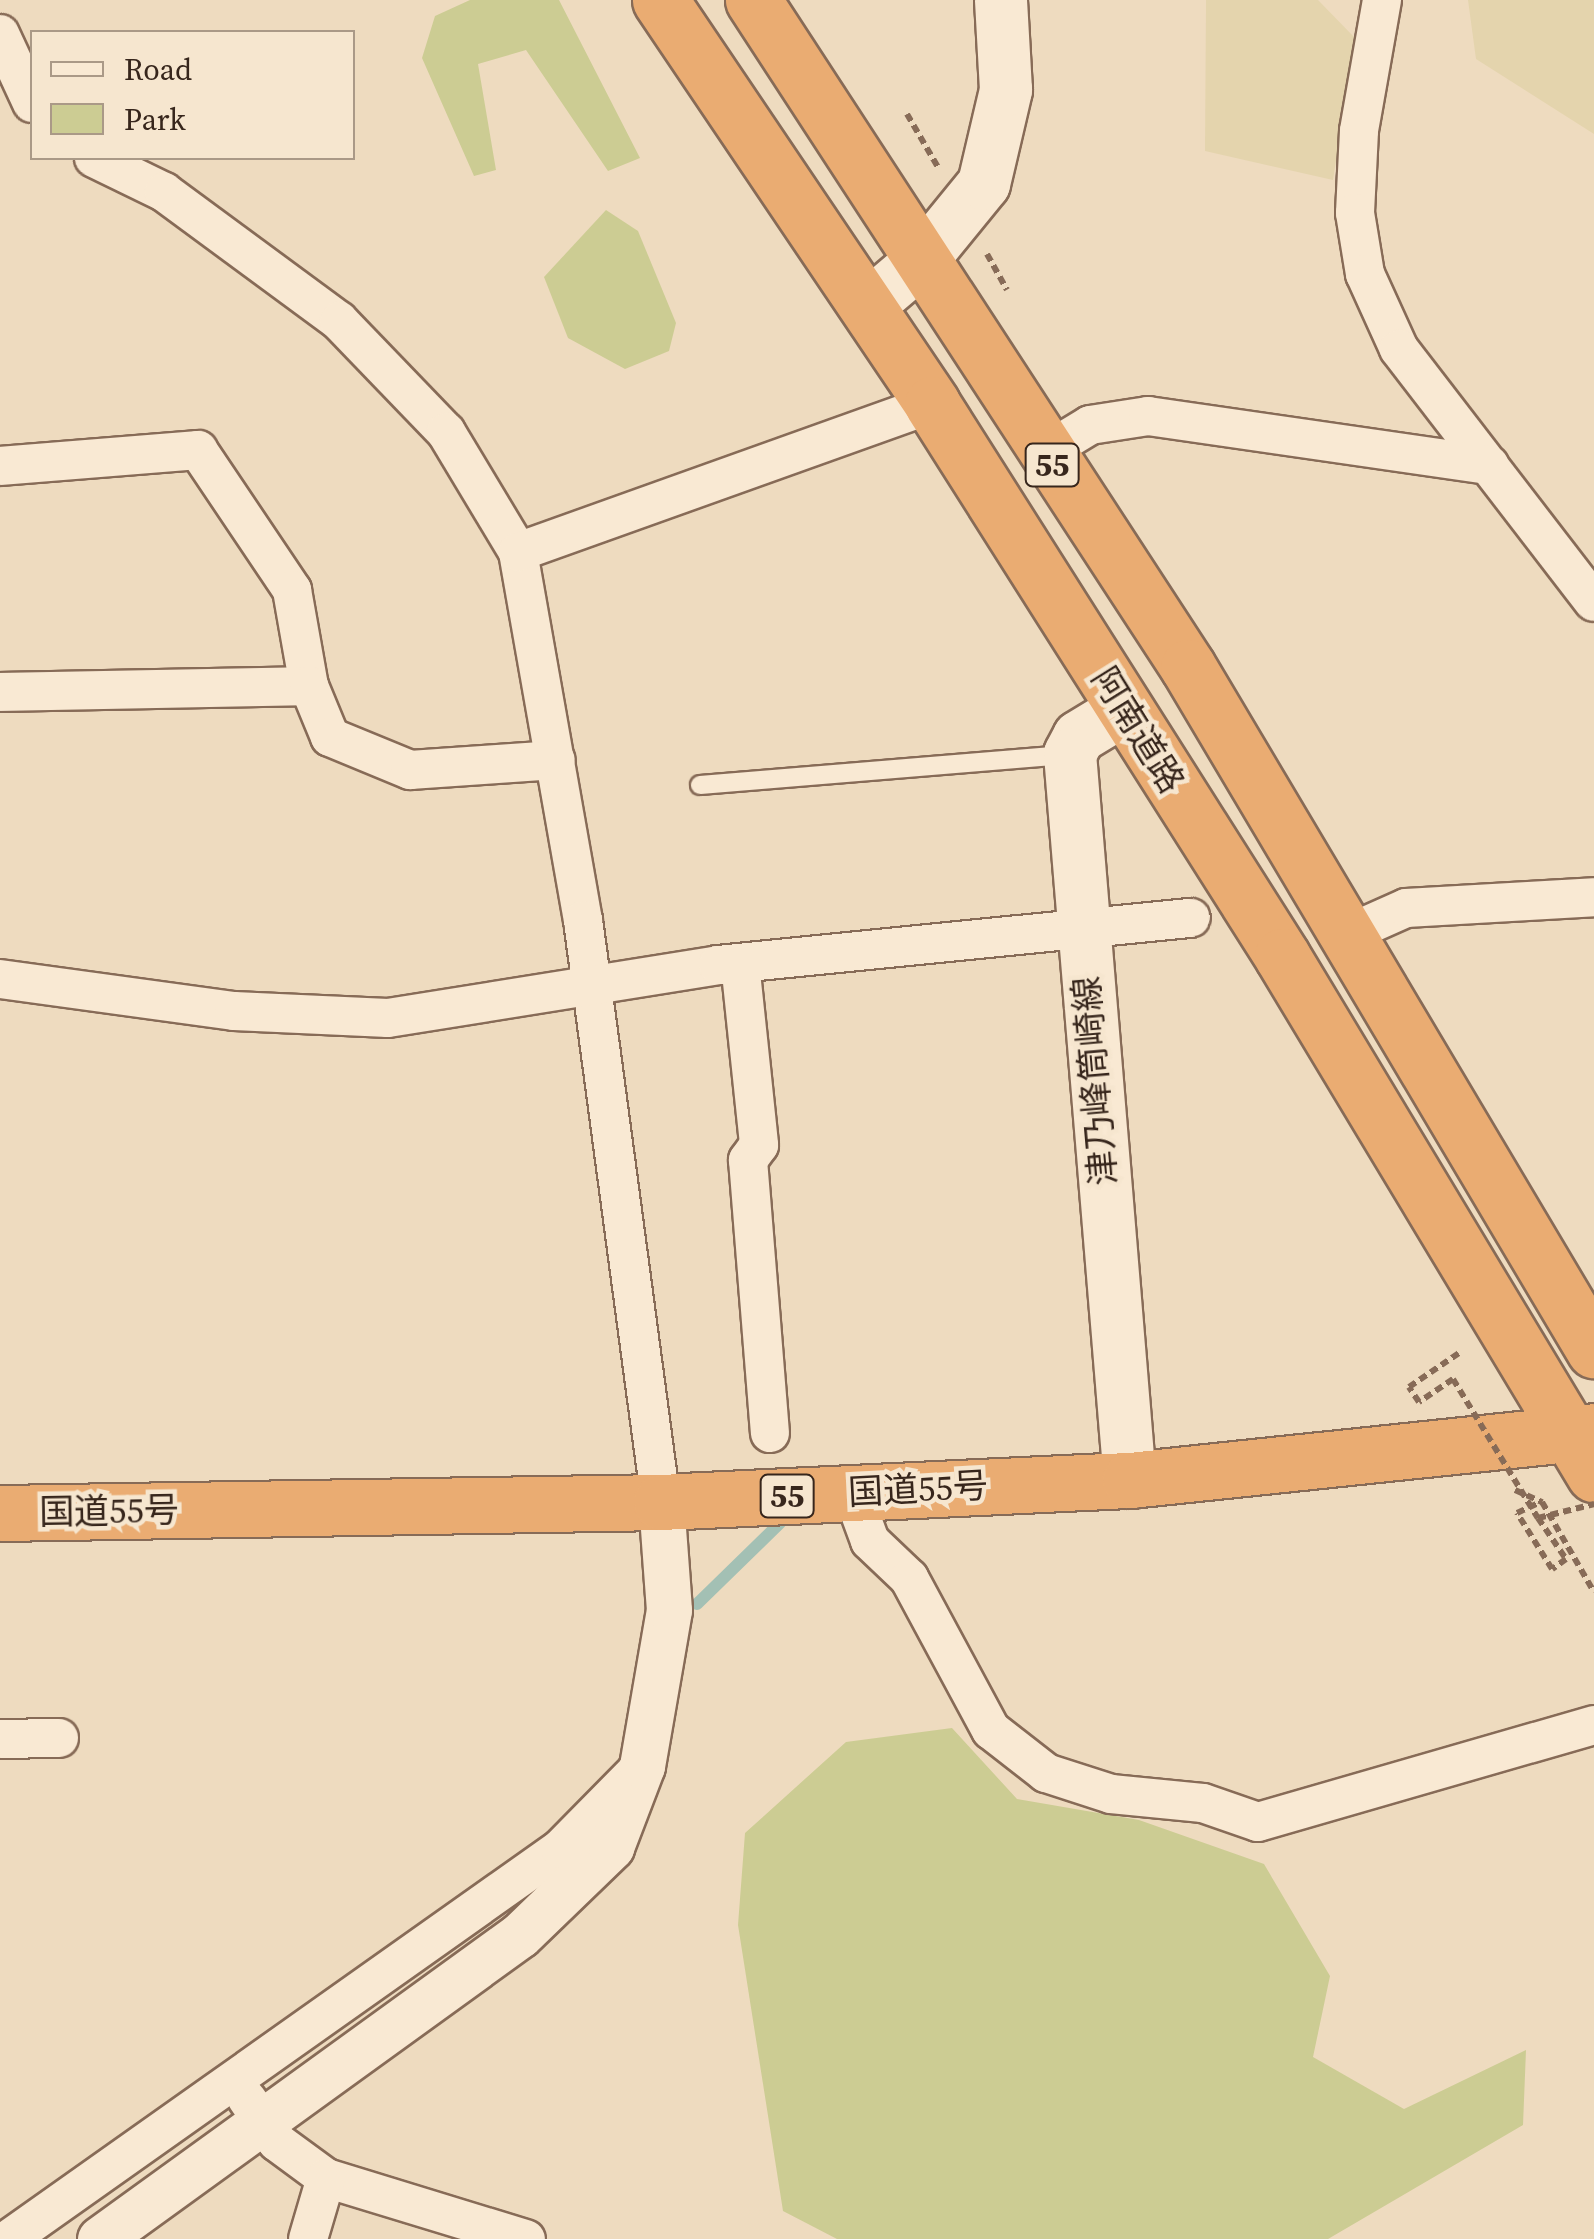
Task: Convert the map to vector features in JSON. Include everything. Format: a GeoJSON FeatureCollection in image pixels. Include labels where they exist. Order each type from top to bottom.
{"type":"FeatureCollection","features":[{"type":"Feature","properties":{"kind":"highway","name":"阿南道路"},"geometry":{"type":"LineString","coordinates":[[660,0],[932,404],[1586,1446]]}},
{"type":"Feature","properties":{"kind":"highway","name":"55"},"geometry":{"type":"LineString","coordinates":[[753,0],[1352,932],[1594,1350]]}},
{"type":"Feature","properties":{"kind":"highway","name":"国道55号"},"geometry":{"type":"LineString","coordinates":[[0,1513],[661,1502],[1130,1480],[1586,1446]]}},
{"type":"Feature","properties":{"kind":"main road"},"geometry":{"type":"LineString","coordinates":[[868,306],[922,260],[984,184],[999,140],[1001,0]]}},
{"type":"Feature","properties":{"kind":"main road"},"geometry":{"type":"LineString","coordinates":[[1070,754],[1078,737],[1125,709]]}},
{"type":"Feature","properties":{"kind":"main road","name":"津乃峰筒崎線"},"geometry":{"type":"LineString","coordinates":[[1070,754],[1130,1480]]}},
{"type":"Feature","properties":{"kind":"street"},"geometry":{"type":"LineString","coordinates":[[1382,0],[1359,131],[1354,213],[1365,274],[1400,349],[1594,602]]}},
{"type":"Feature","properties":{"kind":"street"},"geometry":{"type":"LineString","coordinates":[[0,34],[30,99]]}},
{"type":"Feature","properties":{"kind":"street"},"geometry":{"type":"LineString","coordinates":[[9,2239],[472,1970],[575,1890],[611,1847],[642,1766],[669,1610],[661,1502],[556,760],[518,552],[446,432],[339,321],[164,192],[98,160]]}},
{"type":"Feature","properties":{"kind":"street"},"geometry":{"type":"LineString","coordinates":[[518,552],[932,404]]}},
{"type":"Feature","properties":{"kind":"street"},"geometry":{"type":"LineString","coordinates":[[1044,452],[1090,426],[1148,416],[1489,465]]}},
{"type":"Feature","properties":{"kind":"street"},"geometry":{"type":"LineString","coordinates":[[0,466],[198,450],[292,590],[309,686],[330,737],[410,770],[556,760]]}},
{"type":"Feature","properties":{"kind":"street"},"geometry":{"type":"LineString","coordinates":[[0,692],[309,686]]}},
{"type":"Feature","properties":{"kind":"street"},"geometry":{"type":"LineString","coordinates":[[1352,932],[1406,908],[1594,897]]}},
{"type":"Feature","properties":{"kind":"street"},"geometry":{"type":"LineString","coordinates":[[0,979],[234,1011],[388,1018],[740,963],[1082,924],[1191,918]]}},
{"type":"Feature","properties":{"kind":"street"},"geometry":{"type":"LineString","coordinates":[[740,963],[770,1433]]}},
{"type":"Feature","properties":{"kind":"street"},"geometry":{"type":"LineString","coordinates":[[852,1492],[870,1541],[909,1578],[992,1730],[1046,1773],[1095,1789],[1203,1803],[1258,1822],[1594,1725]]}},
{"type":"Feature","properties":{"kind":"street"},"geometry":{"type":"LineString","coordinates":[[0,1740],[58,1738]]}},
{"type":"Feature","properties":{"kind":"street"},"geometry":{"type":"LineString","coordinates":[[100,2239],[444,1928],[560,1849],[642,1766]]}},
{"type":"Feature","properties":{"kind":"street"},"geometry":{"type":"LineString","coordinates":[[444,1928],[472,1970]]}},
{"type":"Feature","properties":{"kind":"street"},"geometry":{"type":"LineString","coordinates":[[249,2102],[326,2178],[526,2239]]}},
{"type":"Feature","properties":{"kind":"street"},"geometry":{"type":"LineString","coordinates":[[308,2239],[326,2178]]}},
{"type":"Feature","properties":{"kind":"lane"},"geometry":{"type":"LineString","coordinates":[[700,785],[1070,754]]}},
{"type":"Feature","properties":{"kind":"path"},"geometry":{"type":"LineString","coordinates":[[1459,1354],[1409,1388],[1419,1402],[1454,1379],[1538,1518],[1566,1559],[1552,1568],[1517,1513],[1542,1502]]}},
{"type":"Feature","properties":{"kind":"path"},"geometry":{"type":"LineString","coordinates":[[1501,1486],[1542,1502],[1594,1592]]}},
{"type":"Feature","properties":{"kind":"path"},"geometry":{"type":"LineString","coordinates":[[1538,1518],[1594,1504]]}},
{"type":"Feature","properties":{"kind":"shaded area"},"geometry":{"type":"Polygon","coordinates":[[[1206,0],[1318,0],[1355,38],[1333,180],[1205,151],[1206,0]]]}},
{"type":"Feature","properties":{"kind":"shaded area"},"geometry":{"type":"Polygon","coordinates":[[[1468,0],[1594,0],[1594,134],[1476,59],[1468,0]]]}},
{"type":"Feature","properties":{"kind":"green space"},"geometry":{"type":"Polygon","coordinates":[[[470,0],[559,0],[640,158],[608,171],[526,50],[478,64],[496,170],[474,176],[422,58],[435,16],[470,0]]]}},
{"type":"Feature","properties":{"kind":"green space"},"geometry":{"type":"Polygon","coordinates":[[[606,210],[638,231],[676,323],[669,351],[625,369],[568,338],[544,277],[606,210]]]}},
{"type":"Feature","properties":{"kind":"green space"},"geometry":{"type":"Polygon","coordinates":[[[952,1728],[1017,1799],[1139,1820],[1264,1864],[1330,1976],[1313,2057],[1404,2109],[1526,2050],[1523,2125],[1328,2239],[837,2239],[783,2211],[738,1925],[745,1833],[846,1742],[952,1728]]]}},
{"type":"Feature","properties":{"kind":"waterway"},"geometry":{"type":"LineString","coordinates":[[697,1604],[780,1523]]}}]}
